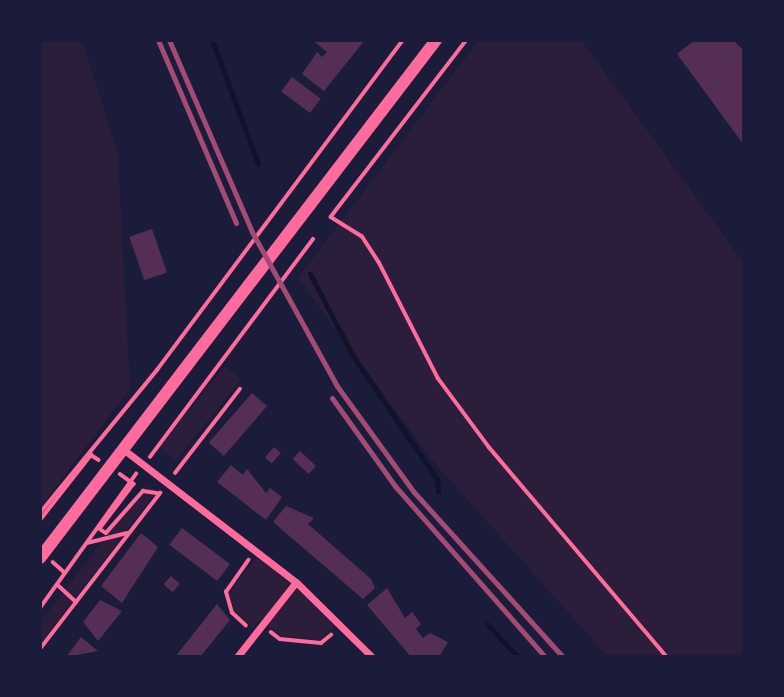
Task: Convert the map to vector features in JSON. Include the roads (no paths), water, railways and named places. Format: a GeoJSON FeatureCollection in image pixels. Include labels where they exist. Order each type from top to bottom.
{"type":"FeatureCollection","features":[{"type":"Feature","properties":{"kind":"highway"},"geometry":{"type":"LineString","coordinates":[[40,558],[436,40]]}},
{"type":"Feature","properties":{"kind":"street"},"geometry":{"type":"LineString","coordinates":[[122,449],[296,582],[343,624],[372,657]]}},
{"type":"Feature","properties":{"kind":"street"},"geometry":{"type":"LineString","coordinates":[[237,657],[296,582]]}},
{"type":"Feature","properties":{"kind":"waterway"},"geometry":{"type":"LineString","coordinates":[[212,40],[258,164]]}},
{"type":"Feature","properties":{"kind":"waterway"},"geometry":{"type":"LineString","coordinates":[[310,274],[353,356],[437,479],[438,491]]}},
{"type":"Feature","properties":{"kind":"waterway"},"geometry":{"type":"LineString","coordinates":[[486,623],[518,657]]}},
{"type":"Feature","properties":{"kind":"railway"},"geometry":{"type":"LineString","coordinates":[[158,40],[236,223]]}},
{"type":"Feature","properties":{"kind":"railway"},"geometry":{"type":"LineString","coordinates":[[169,40],[252,232],[337,386],[413,491],[563,657]]}},
{"type":"Feature","properties":{"kind":"railway"},"geometry":{"type":"LineString","coordinates":[[332,398],[395,486],[545,657]]}}]}
